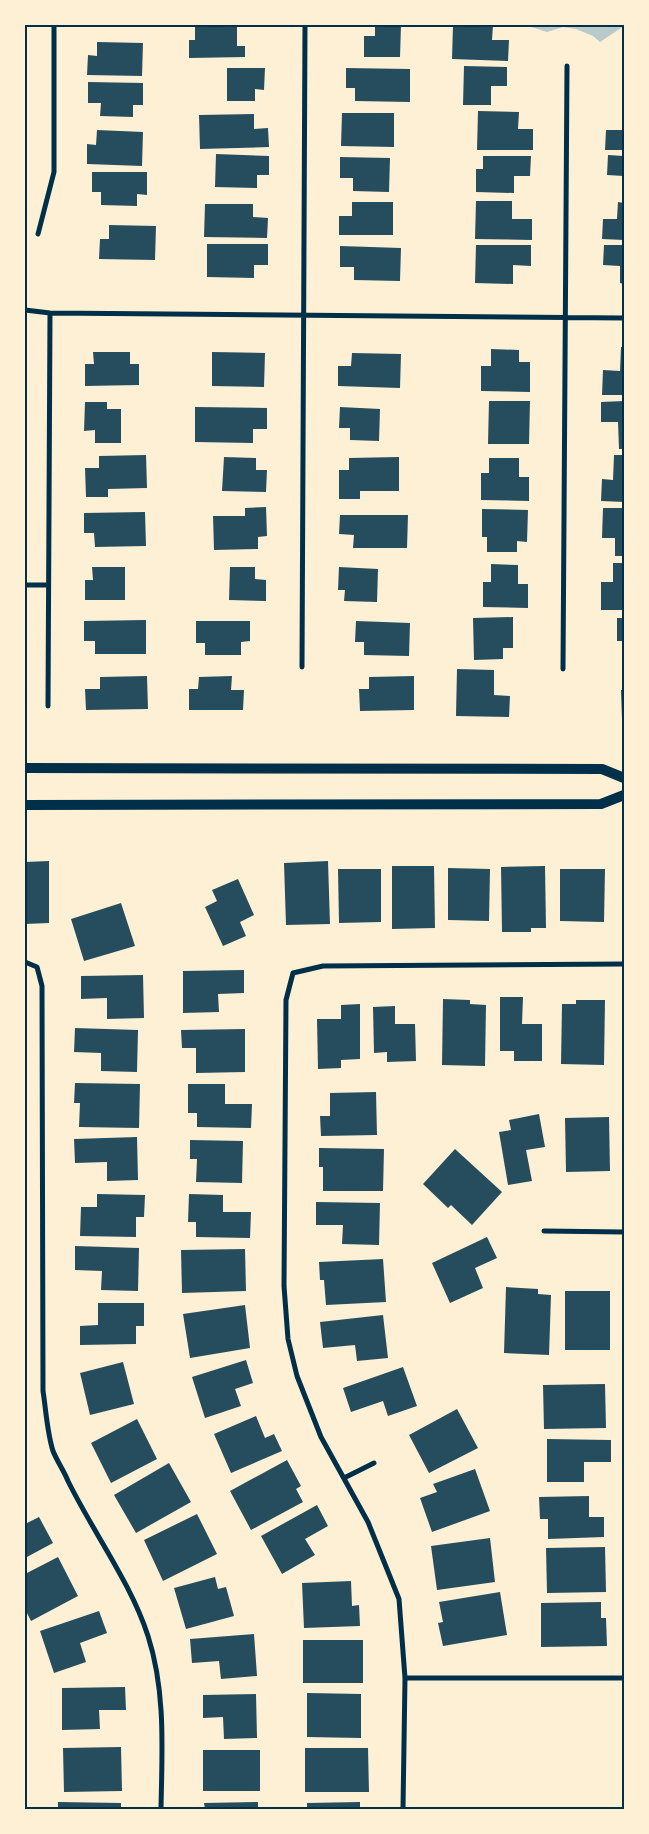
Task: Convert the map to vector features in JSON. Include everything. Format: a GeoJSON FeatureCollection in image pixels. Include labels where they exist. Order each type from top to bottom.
{"type":"FeatureCollection","features":[{"type":"Feature","properties":{"kind":"main road"},"geometry":{"type":"LineString","coordinates":[[25,768],[602,768],[624,778]]}},
{"type":"Feature","properties":{"kind":"main road"},"geometry":{"type":"LineString","coordinates":[[25,805],[600,804],[624,795]]}},
{"type":"Feature","properties":{"kind":"street"},"geometry":{"type":"LineString","coordinates":[[38,234],[54,172],[54,25]]}},
{"type":"Feature","properties":{"kind":"street"},"geometry":{"type":"LineString","coordinates":[[302,667],[305,25]]}},
{"type":"Feature","properties":{"kind":"street"},"geometry":{"type":"LineString","coordinates":[[563,670],[567,66]]}},
{"type":"Feature","properties":{"kind":"street"},"geometry":{"type":"LineString","coordinates":[[25,310],[50,313],[624,318]]}},
{"type":"Feature","properties":{"kind":"street"},"geometry":{"type":"LineString","coordinates":[[48,706],[50,313]]}},
{"type":"Feature","properties":{"kind":"street"},"geometry":{"type":"LineString","coordinates":[[25,585],[48,586]]}},
{"type":"Feature","properties":{"kind":"street"},"geometry":{"type":"LineString","coordinates":[[25,962],[37,967],[42,986],[43,1391],[47,1416],[54,1450],[74,1493],[134,1602],[148,1636],[157,1671],[162,1725],[161,1809]]}},
{"type":"Feature","properties":{"kind":"street"},"geometry":{"type":"LineString","coordinates":[[403,1809],[405,1678],[399,1599],[368,1522],[321,1437],[297,1376],[288,1339],[284,1286],[286,1000],[293,973],[323,966],[624,964]]}},
{"type":"Feature","properties":{"kind":"street"},"geometry":{"type":"LineString","coordinates":[[544,1231],[624,1232]]}},
{"type":"Feature","properties":{"kind":"street"},"geometry":{"type":"LineString","coordinates":[[344,1478],[374,1463]]}},
{"type":"Feature","properties":{"kind":"street"},"geometry":{"type":"LineString","coordinates":[[405,1678],[624,1678]]}},
{"type":"Feature","properties":{"kind":"shaded area"},"geometry":{"type":"Polygon","coordinates":[[[525,25],[624,26],[600,42],[593,36],[576,29],[563,27],[547,32],[525,25]]]}},
{"type":"Feature","properties":{"kind":"building"},"geometry":{"type":"Polygon","coordinates":[[[195,25],[237,25],[237,46],[245,46],[245,57],[189,58],[189,40],[195,40],[195,25]]]}},
{"type":"Feature","properties":{"kind":"building"},"geometry":{"type":"Polygon","coordinates":[[[375,25],[401,25],[400,57],[364,57],[364,36],[375,36],[375,25]]]}},
{"type":"Feature","properties":{"kind":"building"},"geometry":{"type":"Polygon","coordinates":[[[453,25],[493,25],[492,40],[509,40],[508,61],[452,59],[453,25]]]}},
{"type":"Feature","properties":{"kind":"building"},"geometry":{"type":"Polygon","coordinates":[[[97,42],[143,43],[142,76],[87,75],[88,55],[97,56],[97,42]]]}},
{"type":"Feature","properties":{"kind":"building"},"geometry":{"type":"Polygon","coordinates":[[[464,66],[507,67],[507,86],[491,86],[491,105],[463,105],[464,66]]]}},
{"type":"Feature","properties":{"kind":"building"},"geometry":{"type":"Polygon","coordinates":[[[227,68],[265,68],[264,90],[255,89],[255,101],[227,101],[227,68]]]}},
{"type":"Feature","properties":{"kind":"building"},"geometry":{"type":"Polygon","coordinates":[[[346,68],[410,69],[410,102],[355,101],[355,88],[346,88],[346,68]]]}},
{"type":"Feature","properties":{"kind":"building"},"geometry":{"type":"Polygon","coordinates":[[[88,82],[143,83],[143,105],[133,105],[133,117],[100,116],[101,103],[88,103],[88,82]]]}},
{"type":"Feature","properties":{"kind":"building"},"geometry":{"type":"Polygon","coordinates":[[[478,111],[519,112],[518,129],[533,129],[533,150],[477,150],[478,111]]]}},
{"type":"Feature","properties":{"kind":"building"},"geometry":{"type":"Polygon","coordinates":[[[342,113],[394,113],[394,147],[341,146],[342,113]]]}},
{"type":"Feature","properties":{"kind":"building"},"geometry":{"type":"Polygon","coordinates":[[[254,114],[254,129],[268,128],[269,147],[200,149],[199,115],[254,114]]]}},
{"type":"Feature","properties":{"kind":"building"},"geometry":{"type":"Polygon","coordinates":[[[97,130],[143,132],[142,166],[87,164],[87,144],[96,145],[97,130]]]}},
{"type":"Feature","properties":{"kind":"building"},"geometry":{"type":"Polygon","coordinates":[[[606,130],[624,130],[624,150],[605,150],[606,130]]]}},
{"type":"Feature","properties":{"kind":"building"},"geometry":{"type":"Polygon","coordinates":[[[216,154],[269,156],[269,175],[257,175],[257,188],[215,187],[216,154]]]}},
{"type":"Feature","properties":{"kind":"building"},"geometry":{"type":"Polygon","coordinates":[[[608,155],[624,156],[624,176],[607,175],[608,155]]]}},
{"type":"Feature","properties":{"kind":"building"},"geometry":{"type":"Polygon","coordinates":[[[483,156],[531,156],[530,176],[514,176],[514,193],[476,192],[476,169],[483,169],[483,156]]]}},
{"type":"Feature","properties":{"kind":"building"},"geometry":{"type":"Polygon","coordinates":[[[340,157],[390,158],[389,192],[353,191],[353,178],[340,178],[340,157]]]}},
{"type":"Feature","properties":{"kind":"building"},"geometry":{"type":"Polygon","coordinates":[[[92,172],[147,172],[147,195],[137,194],[137,206],[101,205],[101,192],[92,192],[92,172]]]}},
{"type":"Feature","properties":{"kind":"building"},"geometry":{"type":"Polygon","coordinates":[[[476,201],[512,201],[512,219],[532,219],[532,240],[475,239],[476,201]]]}},
{"type":"Feature","properties":{"kind":"building"},"geometry":{"type":"Polygon","coordinates":[[[352,202],[393,202],[393,235],[339,235],[339,216],[352,216],[352,202]]]}},
{"type":"Feature","properties":{"kind":"building"},"geometry":{"type":"Polygon","coordinates":[[[618,202],[624,203],[624,240],[602,239],[603,219],[617,219],[618,202]]]}},
{"type":"Feature","properties":{"kind":"building"},"geometry":{"type":"Polygon","coordinates":[[[205,204],[253,204],[253,217],[268,218],[267,238],[204,237],[205,204]]]}},
{"type":"Feature","properties":{"kind":"building"},"geometry":{"type":"Polygon","coordinates":[[[109,225],[156,226],[155,260],[99,259],[100,239],[109,239],[109,225]]]}},
{"type":"Feature","properties":{"kind":"building"},"geometry":{"type":"Polygon","coordinates":[[[207,244],[268,244],[268,265],[254,265],[254,278],[207,277],[207,244]]]}},
{"type":"Feature","properties":{"kind":"building"},"geometry":{"type":"Polygon","coordinates":[[[476,245],[531,245],[531,266],[513,265],[513,284],[475,283],[476,245]]]}},
{"type":"Feature","properties":{"kind":"building"},"geometry":{"type":"Polygon","coordinates":[[[604,245],[624,245],[624,284],[620,283],[620,266],[603,265],[604,245]]]}},
{"type":"Feature","properties":{"kind":"building"},"geometry":{"type":"Polygon","coordinates":[[[340,246],[401,248],[400,281],[354,280],[354,267],[340,267],[340,246]]]}},
{"type":"Feature","properties":{"kind":"building"},"geometry":{"type":"Polygon","coordinates":[[[621,347],[624,347],[624,395],[602,395],[603,370],[620,371],[621,347]]]}},
{"type":"Feature","properties":{"kind":"building"},"geometry":{"type":"Polygon","coordinates":[[[491,349],[519,350],[519,362],[530,362],[530,392],[481,391],[481,366],[491,366],[491,349]]]}},
{"type":"Feature","properties":{"kind":"building"},"geometry":{"type":"Polygon","coordinates":[[[93,352],[130,352],[130,364],[139,364],[139,385],[85,386],[85,364],[94,364],[93,352]]]}},
{"type":"Feature","properties":{"kind":"building"},"geometry":{"type":"Polygon","coordinates":[[[212,352],[265,353],[264,387],[212,386],[212,352]]]}},
{"type":"Feature","properties":{"kind":"building"},"geometry":{"type":"Polygon","coordinates":[[[352,353],[401,354],[400,388],[338,386],[338,366],[351,366],[352,353]]]}},
{"type":"Feature","properties":{"kind":"building"},"geometry":{"type":"Polygon","coordinates":[[[489,401],[530,401],[529,444],[488,444],[489,401]]]}},
{"type":"Feature","properties":{"kind":"building"},"geometry":{"type":"Polygon","coordinates":[[[624,401],[624,449],[619,449],[618,422],[601,422],[601,402],[624,401]]]}},
{"type":"Feature","properties":{"kind":"building"},"geometry":{"type":"Polygon","coordinates":[[[85,402],[107,402],[107,409],[121,409],[121,443],[95,443],[95,430],[84,431],[85,402]]]}},
{"type":"Feature","properties":{"kind":"building"},"geometry":{"type":"Polygon","coordinates":[[[195,407],[267,408],[267,429],[253,429],[253,443],[195,442],[195,407]]]}},
{"type":"Feature","properties":{"kind":"building"},"geometry":{"type":"Polygon","coordinates":[[[340,407],[380,409],[379,441],[350,440],[350,428],[339,428],[340,407]]]}},
{"type":"Feature","properties":{"kind":"building"},"geometry":{"type":"Polygon","coordinates":[[[146,455],[147,488],[108,489],[108,497],[86,497],[85,468],[99,468],[99,456],[146,455]]]}},
{"type":"Feature","properties":{"kind":"building"},"geometry":{"type":"Polygon","coordinates":[[[614,455],[624,455],[624,502],[601,501],[602,479],[613,480],[614,455]]]}},
{"type":"Feature","properties":{"kind":"building"},"geometry":{"type":"Polygon","coordinates":[[[224,457],[256,458],[256,470],[267,470],[266,492],[222,491],[224,457]]]}},
{"type":"Feature","properties":{"kind":"building"},"geometry":{"type":"Polygon","coordinates":[[[399,457],[399,491],[360,491],[360,499],[339,499],[339,470],[349,470],[349,458],[399,457]]]}},
{"type":"Feature","properties":{"kind":"building"},"geometry":{"type":"Polygon","coordinates":[[[489,458],[519,458],[519,477],[529,477],[529,501],[481,500],[481,473],[489,473],[489,458]]]}},
{"type":"Feature","properties":{"kind":"building"},"geometry":{"type":"Polygon","coordinates":[[[266,507],[267,536],[258,537],[258,549],[214,550],[213,516],[245,516],[245,508],[266,507]]]}},
{"type":"Feature","properties":{"kind":"building"},"geometry":{"type":"Polygon","coordinates":[[[603,508],[624,508],[624,556],[615,556],[615,538],[602,538],[603,508]]]}},
{"type":"Feature","properties":{"kind":"building"},"geometry":{"type":"Polygon","coordinates":[[[482,509],[528,510],[527,542],[517,541],[517,552],[487,552],[487,537],[482,537],[482,509]]]}},
{"type":"Feature","properties":{"kind":"building"},"geometry":{"type":"Polygon","coordinates":[[[145,512],[146,546],[95,547],[94,533],[84,533],[84,513],[145,512]]]}},
{"type":"Feature","properties":{"kind":"building"},"geometry":{"type":"Polygon","coordinates":[[[340,515],[408,515],[407,548],[353,548],[354,535],[339,534],[340,515]]]}},
{"type":"Feature","properties":{"kind":"building"},"geometry":{"type":"Polygon","coordinates":[[[613,563],[624,563],[624,610],[601,610],[601,582],[613,582],[613,563]]]}},
{"type":"Feature","properties":{"kind":"building"},"geometry":{"type":"Polygon","coordinates":[[[491,564],[518,565],[518,584],[528,584],[528,608],[483,607],[483,582],[491,582],[491,564]]]}},
{"type":"Feature","properties":{"kind":"building"},"geometry":{"type":"Polygon","coordinates":[[[92,567],[125,567],[125,600],[85,600],[85,580],[93,580],[92,567]]]}},
{"type":"Feature","properties":{"kind":"building"},"geometry":{"type":"Polygon","coordinates":[[[230,567],[255,567],[255,579],[266,580],[266,601],[229,600],[230,567]]]}},
{"type":"Feature","properties":{"kind":"building"},"geometry":{"type":"Polygon","coordinates":[[[339,567],[378,569],[377,602],[344,601],[345,590],[338,590],[339,567]]]}},
{"type":"Feature","properties":{"kind":"building"},"geometry":{"type":"Polygon","coordinates":[[[513,617],[513,648],[503,648],[503,659],[474,660],[473,618],[513,617]]]}},
{"type":"Feature","properties":{"kind":"building"},"geometry":{"type":"Polygon","coordinates":[[[617,618],[624,618],[624,641],[617,641],[617,618]]]}},
{"type":"Feature","properties":{"kind":"building"},"geometry":{"type":"Polygon","coordinates":[[[146,620],[146,654],[95,654],[95,641],[84,641],[84,621],[146,620]]]}},
{"type":"Feature","properties":{"kind":"building"},"geometry":{"type":"Polygon","coordinates":[[[196,621],[250,621],[250,641],[241,642],[241,655],[205,655],[205,643],[196,643],[196,621]]]}},
{"type":"Feature","properties":{"kind":"building"},"geometry":{"type":"Polygon","coordinates":[[[356,621],[410,623],[409,656],[364,655],[364,642],[355,642],[356,621]]]}},
{"type":"Feature","properties":{"kind":"building"},"geometry":{"type":"Polygon","coordinates":[[[457,669],[494,670],[494,695],[510,696],[509,717],[456,716],[457,669]]]}},
{"type":"Feature","properties":{"kind":"building"},"geometry":{"type":"Polygon","coordinates":[[[147,676],[148,709],[86,710],[85,689],[100,689],[100,677],[147,676]]]}},
{"type":"Feature","properties":{"kind":"building"},"geometry":{"type":"Polygon","coordinates":[[[232,676],[231,690],[244,690],[243,710],[189,710],[189,689],[198,689],[199,677],[232,676]]]}},
{"type":"Feature","properties":{"kind":"building"},"geometry":{"type":"Polygon","coordinates":[[[414,676],[414,710],[360,711],[359,689],[369,689],[369,677],[414,676]]]}},
{"type":"Feature","properties":{"kind":"building"},"geometry":{"type":"Polygon","coordinates":[[[621,690],[624,690],[624,719],[622,719],[621,690]]]}},
{"type":"Feature","properties":{"kind":"building"},"geometry":{"type":"Polygon","coordinates":[[[49,861],[49,923],[25,924],[25,862],[49,861]]]}},
{"type":"Feature","properties":{"kind":"building"},"geometry":{"type":"Polygon","coordinates":[[[328,861],[330,924],[286,925],[284,863],[328,861]]]}},
{"type":"Feature","properties":{"kind":"building"},"geometry":{"type":"Polygon","coordinates":[[[392,866],[434,866],[435,928],[392,929],[392,866]]]}},
{"type":"Feature","properties":{"kind":"building"},"geometry":{"type":"Polygon","coordinates":[[[545,866],[546,928],[531,928],[531,932],[502,932],[501,867],[545,866]]]}},
{"type":"Feature","properties":{"kind":"building"},"geometry":{"type":"Polygon","coordinates":[[[448,868],[490,869],[489,921],[448,920],[448,868]]]}},
{"type":"Feature","properties":{"kind":"building"},"geometry":{"type":"Polygon","coordinates":[[[338,869],[381,869],[381,922],[339,923],[338,869]]]}},
{"type":"Feature","properties":{"kind":"building"},"geometry":{"type":"Polygon","coordinates":[[[560,869],[605,869],[604,922],[560,921],[560,869]]]}},
{"type":"Feature","properties":{"kind":"building"},"geometry":{"type":"Polygon","coordinates":[[[238,879],[254,915],[240,922],[246,936],[223,946],[205,907],[217,901],[212,890],[238,879]]]}},
{"type":"Feature","properties":{"kind":"building"},"geometry":{"type":"Polygon","coordinates":[[[121,903],[135,946],[84,961],[71,919],[121,903]]]}},
{"type":"Feature","properties":{"kind":"building"},"geometry":{"type":"Polygon","coordinates":[[[244,970],[244,993],[218,994],[219,1012],[183,1013],[183,971],[244,970]]]}},
{"type":"Feature","properties":{"kind":"building"},"geometry":{"type":"Polygon","coordinates":[[[143,975],[144,1018],[107,1019],[107,998],[81,999],[81,976],[143,975]]]}},
{"type":"Feature","properties":{"kind":"building"},"geometry":{"type":"Polygon","coordinates":[[[500,997],[523,997],[522,1024],[542,1024],[542,1061],[514,1061],[514,1051],[500,1051],[500,997]]]}},
{"type":"Feature","properties":{"kind":"building"},"geometry":{"type":"Polygon","coordinates":[[[443,999],[470,1000],[470,1004],[486,1005],[485,1066],[442,1065],[443,999]]]}},
{"type":"Feature","properties":{"kind":"building"},"geometry":{"type":"Polygon","coordinates":[[[576,1000],[605,1000],[604,1065],[561,1064],[562,1004],[576,1004],[576,1000]]]}},
{"type":"Feature","properties":{"kind":"building"},"geometry":{"type":"Polygon","coordinates":[[[360,1004],[360,1059],[341,1060],[341,1068],[318,1069],[317,1019],[341,1019],[341,1005],[360,1004]]]}},
{"type":"Feature","properties":{"kind":"building"},"geometry":{"type":"Polygon","coordinates":[[[395,1006],[395,1024],[415,1024],[416,1061],[387,1062],[387,1052],[374,1053],[373,1007],[395,1006]]]}},
{"type":"Feature","properties":{"kind":"building"},"geometry":{"type":"Polygon","coordinates":[[[75,1028],[138,1030],[137,1072],[101,1071],[101,1053],[74,1052],[75,1028]]]}},
{"type":"Feature","properties":{"kind":"building"},"geometry":{"type":"Polygon","coordinates":[[[245,1029],[245,1072],[196,1073],[196,1048],[182,1048],[181,1030],[245,1029]]]}},
{"type":"Feature","properties":{"kind":"building"},"geometry":{"type":"Polygon","coordinates":[[[75,1083],[140,1084],[139,1128],[79,1127],[80,1103],[74,1103],[75,1083]]]}},
{"type":"Feature","properties":{"kind":"building"},"geometry":{"type":"Polygon","coordinates":[[[188,1084],[225,1084],[225,1104],[252,1104],[251,1128],[197,1127],[197,1113],[188,1113],[188,1084]]]}},
{"type":"Feature","properties":{"kind":"building"},"geometry":{"type":"Polygon","coordinates":[[[376,1092],[377,1135],[321,1136],[320,1116],[330,1116],[330,1093],[376,1092]]]}},
{"type":"Feature","properties":{"kind":"building"},"geometry":{"type":"Polygon","coordinates":[[[539,1114],[545,1147],[526,1150],[532,1181],[508,1185],[499,1132],[511,1130],[509,1120],[539,1114]]]}},
{"type":"Feature","properties":{"kind":"building"},"geometry":{"type":"Polygon","coordinates":[[[609,1117],[610,1171],[566,1172],[565,1118],[609,1117]]]}},
{"type":"Feature","properties":{"kind":"building"},"geometry":{"type":"Polygon","coordinates":[[[137,1137],[138,1180],[107,1181],[107,1162],[75,1163],[74,1139],[137,1137]]]}},
{"type":"Feature","properties":{"kind":"building"},"geometry":{"type":"Polygon","coordinates":[[[190,1140],[243,1141],[242,1183],[196,1182],[197,1159],[190,1159],[190,1140]]]}},
{"type":"Feature","properties":{"kind":"building"},"geometry":{"type":"Polygon","coordinates":[[[319,1148],[384,1149],[383,1191],[323,1191],[323,1167],[319,1167],[319,1148]]]}},
{"type":"Feature","properties":{"kind":"building"},"geometry":{"type":"Polygon","coordinates":[[[455,1149],[502,1192],[472,1225],[451,1205],[448,1208],[423,1184],[455,1149]]]}},
{"type":"Feature","properties":{"kind":"building"},"geometry":{"type":"Polygon","coordinates":[[[97,1194],[145,1195],[144,1217],[136,1217],[136,1237],[80,1236],[81,1207],[97,1207],[97,1194]]]}},
{"type":"Feature","properties":{"kind":"building"},"geometry":{"type":"Polygon","coordinates":[[[189,1194],[223,1195],[223,1212],[251,1212],[250,1238],[196,1237],[196,1222],[188,1222],[189,1194]]]}},
{"type":"Feature","properties":{"kind":"building"},"geometry":{"type":"Polygon","coordinates":[[[316,1202],[380,1203],[379,1245],[342,1244],[343,1225],[316,1225],[316,1202]]]}},
{"type":"Feature","properties":{"kind":"building"},"geometry":{"type":"Polygon","coordinates":[[[487,1237],[497,1258],[475,1268],[483,1288],[450,1303],[432,1263],[487,1237]]]}},
{"type":"Feature","properties":{"kind":"building"},"geometry":{"type":"Polygon","coordinates":[[[75,1246],[139,1248],[138,1291],[101,1290],[102,1271],[75,1270],[75,1246]]]}},
{"type":"Feature","properties":{"kind":"building"},"geometry":{"type":"Polygon","coordinates":[[[245,1249],[246,1291],[182,1293],[181,1250],[245,1249]]]}},
{"type":"Feature","properties":{"kind":"building"},"geometry":{"type":"Polygon","coordinates":[[[383,1259],[386,1302],[326,1305],[324,1280],[320,1280],[319,1262],[383,1259]]]}},
{"type":"Feature","properties":{"kind":"building"},"geometry":{"type":"Polygon","coordinates":[[[506,1287],[538,1289],[538,1294],[551,1295],[549,1355],[504,1353],[506,1287]]]}},
{"type":"Feature","properties":{"kind":"building"},"geometry":{"type":"Polygon","coordinates":[[[565,1291],[610,1291],[610,1350],[565,1350],[565,1291]]]}},
{"type":"Feature","properties":{"kind":"building"},"geometry":{"type":"Polygon","coordinates":[[[98,1303],[144,1303],[144,1326],[136,1326],[136,1344],[80,1345],[80,1326],[98,1325],[98,1303]]]}},
{"type":"Feature","properties":{"kind":"building"},"geometry":{"type":"Polygon","coordinates":[[[245,1305],[250,1348],[190,1358],[183,1314],[245,1305]]]}},
{"type":"Feature","properties":{"kind":"building"},"geometry":{"type":"Polygon","coordinates":[[[383,1315],[388,1358],[357,1361],[355,1345],[323,1348],[320,1322],[383,1315]]]}},
{"type":"Feature","properties":{"kind":"building"},"geometry":{"type":"Polygon","coordinates":[[[246,1360],[253,1383],[235,1389],[241,1406],[205,1418],[192,1377],[246,1360]]]}},
{"type":"Feature","properties":{"kind":"building"},"geometry":{"type":"Polygon","coordinates":[[[123,1362],[134,1404],[90,1415],[80,1373],[123,1362]]]}},
{"type":"Feature","properties":{"kind":"building"},"geometry":{"type":"Polygon","coordinates":[[[403,1367],[417,1406],[388,1416],[383,1401],[351,1412],[343,1388],[403,1367]]]}},
{"type":"Feature","properties":{"kind":"building"},"geometry":{"type":"Polygon","coordinates":[[[605,1384],[606,1428],[544,1429],[543,1385],[605,1384]]]}},
{"type":"Feature","properties":{"kind":"building"},"geometry":{"type":"Polygon","coordinates":[[[457,1409],[478,1448],[429,1473],[409,1435],[457,1409]]]}},
{"type":"Feature","properties":{"kind":"building"},"geometry":{"type":"Polygon","coordinates":[[[256,1416],[265,1438],[274,1434],[282,1451],[231,1473],[214,1434],[256,1416]]]}},
{"type":"Feature","properties":{"kind":"building"},"geometry":{"type":"Polygon","coordinates":[[[137,1419],[157,1459],[111,1483],[91,1443],[137,1419]]]}},
{"type":"Feature","properties":{"kind":"building"},"geometry":{"type":"Polygon","coordinates":[[[547,1439],[611,1440],[611,1462],[584,1462],[584,1482],[547,1482],[547,1439]]]}},
{"type":"Feature","properties":{"kind":"building"},"geometry":{"type":"Polygon","coordinates":[[[287,1460],[301,1486],[296,1489],[303,1502],[251,1530],[230,1491],[287,1460]]]}},
{"type":"Feature","properties":{"kind":"building"},"geometry":{"type":"Polygon","coordinates":[[[169,1463],[191,1502],[136,1533],[114,1495],[169,1463]]]}},
{"type":"Feature","properties":{"kind":"building"},"geometry":{"type":"Polygon","coordinates":[[[475,1469],[490,1511],[432,1532],[420,1498],[437,1492],[433,1484],[475,1469]]]}},
{"type":"Feature","properties":{"kind":"building"},"geometry":{"type":"Polygon","coordinates":[[[589,1496],[589,1517],[604,1517],[604,1537],[548,1539],[548,1519],[540,1519],[539,1497],[589,1496]]]}},
{"type":"Feature","properties":{"kind":"building"},"geometry":{"type":"Polygon","coordinates":[[[317,1505],[328,1526],[305,1539],[315,1555],[282,1574],[261,1536],[317,1505]]]}},
{"type":"Feature","properties":{"kind":"building"},"geometry":{"type":"Polygon","coordinates":[[[197,1514],[217,1554],[163,1581],[144,1540],[197,1514]]]}},
{"type":"Feature","properties":{"kind":"building"},"geometry":{"type":"Polygon","coordinates":[[[39,1517],[53,1543],[25,1558],[25,1524],[39,1517]]]}},
{"type":"Feature","properties":{"kind":"building"},"geometry":{"type":"Polygon","coordinates":[[[490,1538],[495,1582],[437,1590],[431,1546],[490,1538]]]}},
{"type":"Feature","properties":{"kind":"building"},"geometry":{"type":"Polygon","coordinates":[[[605,1547],[606,1592],[547,1593],[546,1548],[605,1547]]]}},
{"type":"Feature","properties":{"kind":"building"},"geometry":{"type":"Polygon","coordinates":[[[58,1557],[78,1596],[31,1621],[25,1609],[25,1574],[58,1557]]]}},
{"type":"Feature","properties":{"kind":"building"},"geometry":{"type":"Polygon","coordinates":[[[215,1577],[218,1589],[226,1587],[234,1616],[186,1629],[174,1588],[215,1577]]]}},
{"type":"Feature","properties":{"kind":"building"},"geometry":{"type":"Polygon","coordinates":[[[351,1581],[352,1606],[359,1605],[360,1626],[304,1628],[302,1583],[351,1581]]]}},
{"type":"Feature","properties":{"kind":"building"},"geometry":{"type":"Polygon","coordinates":[[[500,1592],[507,1635],[443,1646],[438,1623],[443,1622],[439,1602],[500,1592]]]}},
{"type":"Feature","properties":{"kind":"building"},"geometry":{"type":"Polygon","coordinates":[[[601,1602],[601,1618],[606,1618],[607,1646],[541,1647],[541,1603],[601,1602]]]}},
{"type":"Feature","properties":{"kind":"building"},"geometry":{"type":"Polygon","coordinates":[[[99,1611],[107,1633],[80,1643],[86,1662],[54,1673],[40,1631],[99,1611]]]}},
{"type":"Feature","properties":{"kind":"building"},"geometry":{"type":"Polygon","coordinates":[[[254,1634],[257,1676],[221,1679],[219,1661],[192,1663],[190,1639],[254,1634]]]}},
{"type":"Feature","properties":{"kind":"building"},"geometry":{"type":"Polygon","coordinates":[[[303,1640],[363,1640],[363,1683],[303,1683],[303,1640]]]}},
{"type":"Feature","properties":{"kind":"building"},"geometry":{"type":"Polygon","coordinates":[[[125,1687],[126,1710],[99,1710],[100,1729],[62,1730],[62,1688],[125,1687]]]}},
{"type":"Feature","properties":{"kind":"building"},"geometry":{"type":"Polygon","coordinates":[[[307,1693],[361,1694],[361,1738],[307,1737],[307,1693]]]}},
{"type":"Feature","properties":{"kind":"building"},"geometry":{"type":"Polygon","coordinates":[[[256,1694],[257,1738],[224,1739],[223,1717],[203,1718],[203,1695],[256,1694]]]}},
{"type":"Feature","properties":{"kind":"building"},"geometry":{"type":"Polygon","coordinates":[[[121,1747],[122,1791],[64,1792],[63,1748],[121,1747]]]}},
{"type":"Feature","properties":{"kind":"building"},"geometry":{"type":"Polygon","coordinates":[[[305,1748],[368,1748],[369,1792],[305,1792],[305,1748]]]}},
{"type":"Feature","properties":{"kind":"building"},"geometry":{"type":"Polygon","coordinates":[[[203,1750],[260,1750],[260,1791],[203,1791],[203,1750]]]}},
{"type":"Feature","properties":{"kind":"building"},"geometry":{"type":"Polygon","coordinates":[[[58,1802],[121,1803],[121,1809],[58,1809],[58,1802]]]}},
{"type":"Feature","properties":{"kind":"building"},"geometry":{"type":"Polygon","coordinates":[[[258,1802],[258,1809],[205,1809],[204,1803],[258,1802]]]}},
{"type":"Feature","properties":{"kind":"building"},"geometry":{"type":"Polygon","coordinates":[[[360,1802],[360,1809],[307,1809],[307,1803],[360,1802]]]}}]}
